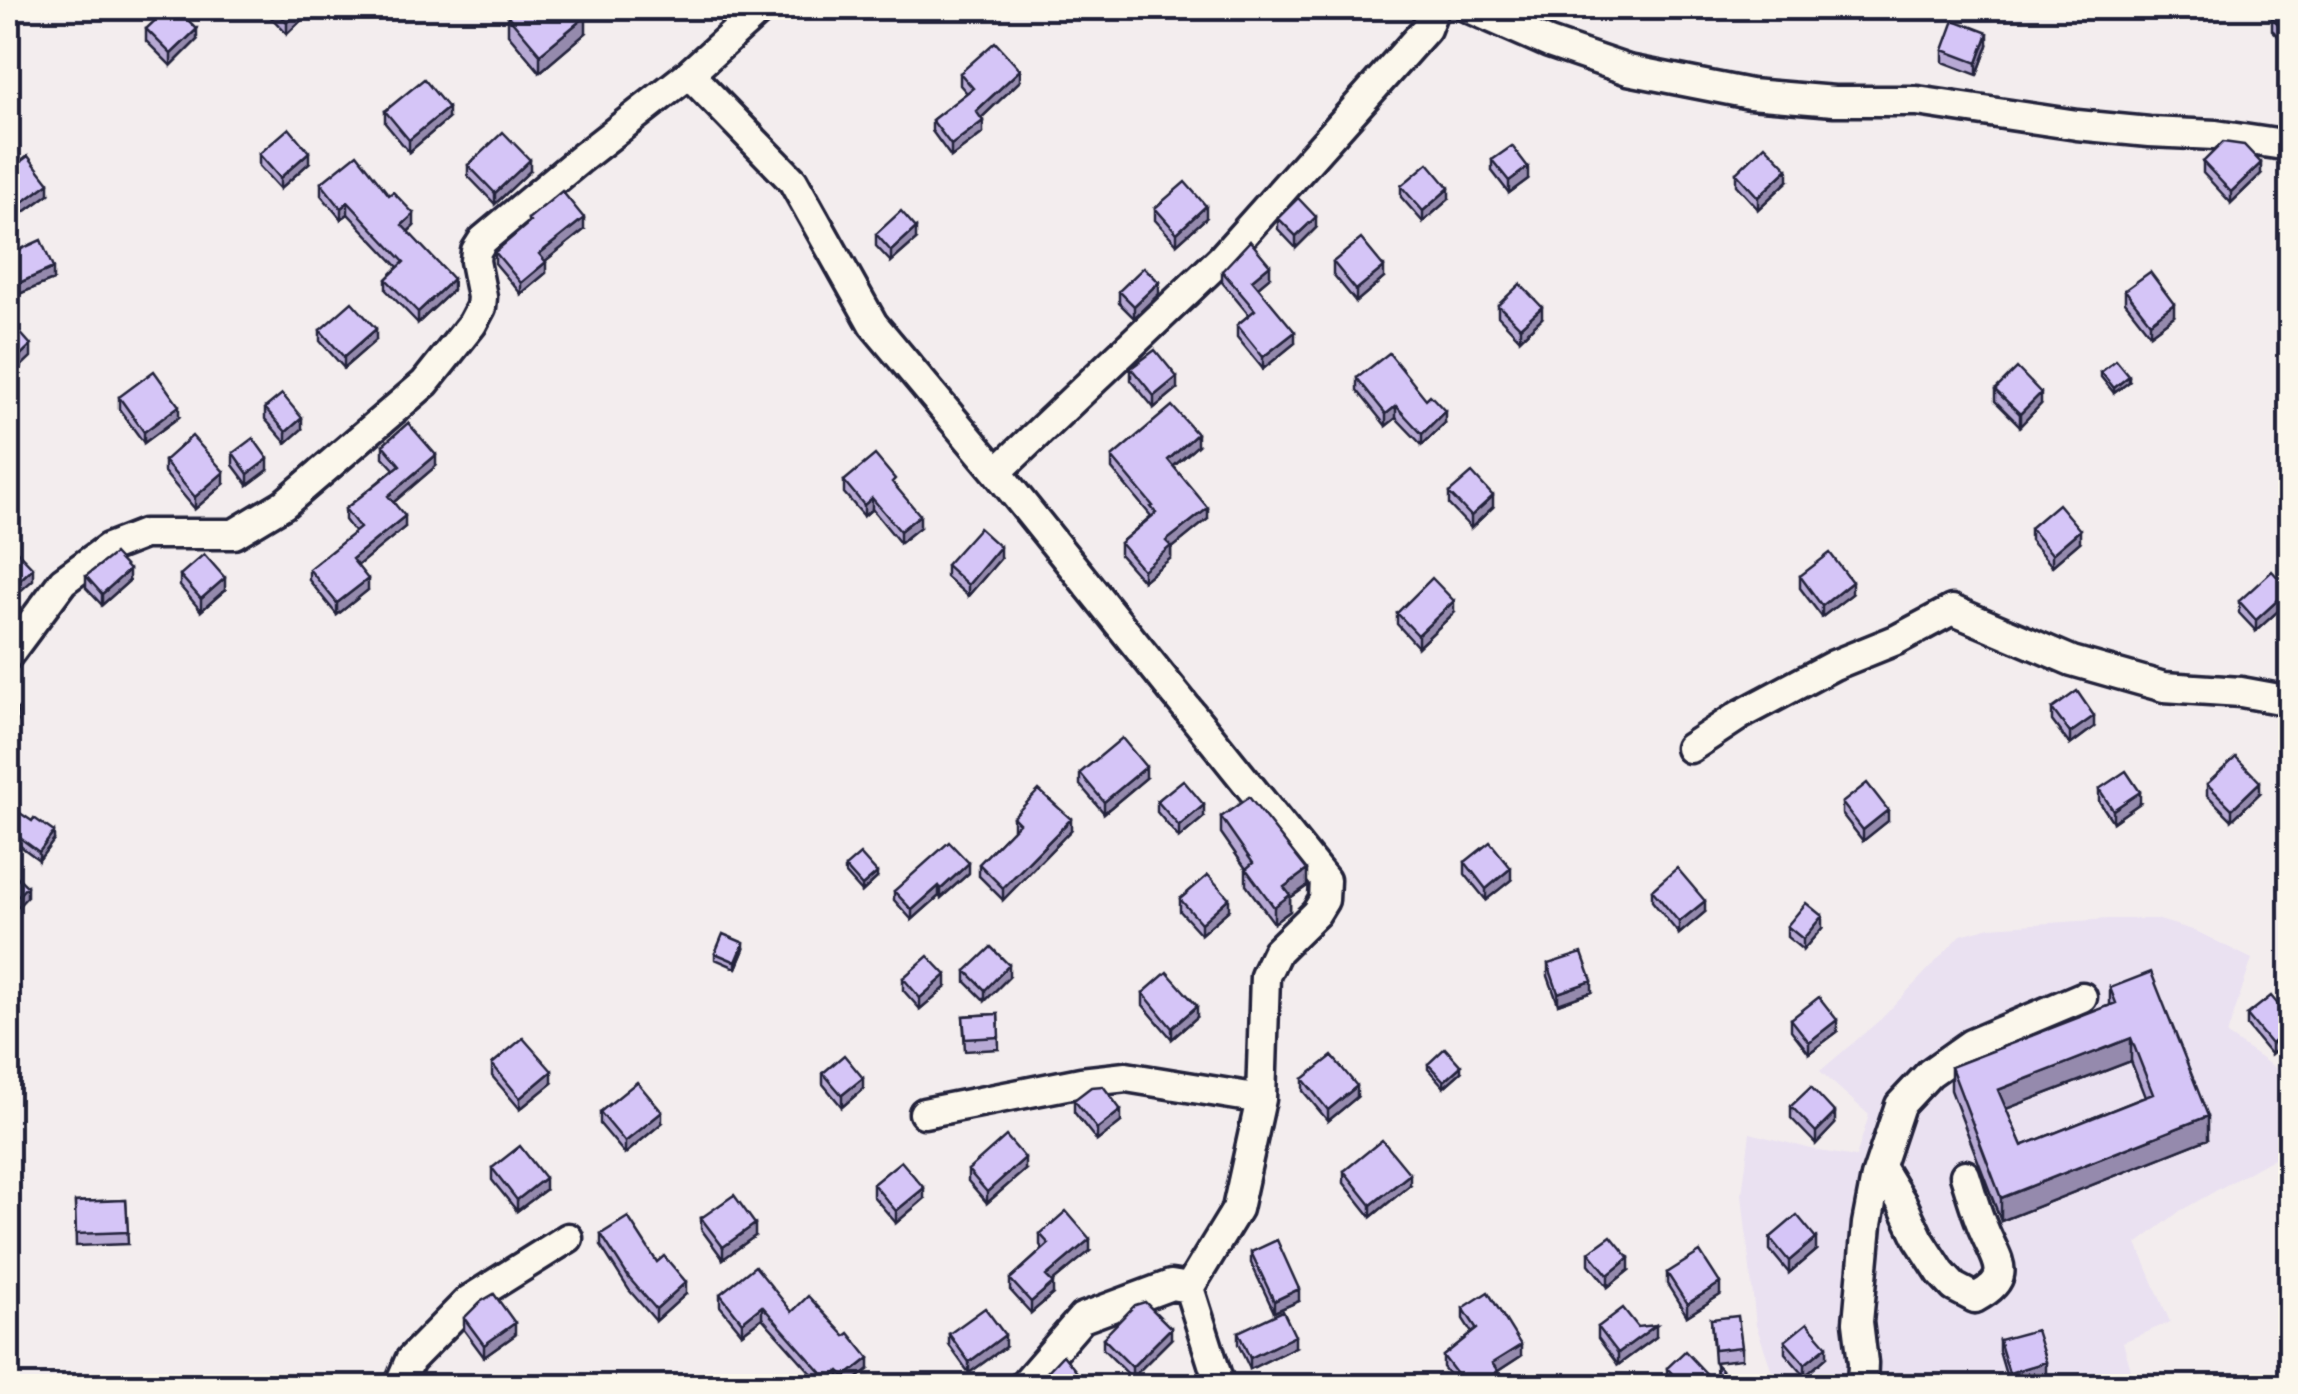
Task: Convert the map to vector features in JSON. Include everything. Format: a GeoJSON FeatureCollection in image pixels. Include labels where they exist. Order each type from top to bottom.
{"type":"FeatureCollection","features":[{"type":"Feature","properties":{"kind":"street"},"geometry":{"type":"LineString","coordinates":[[8,655],[63,581],[108,548],[144,534],[234,534],[284,504],[425,383],[472,324],[481,307],[475,261],[483,240],[690,74],[762,8]]}},
{"type":"Feature","properties":{"kind":"street"},"geometry":{"type":"LineString","coordinates":[[997,472],[1221,259],[1426,30],[1434,8]]}},
{"type":"Feature","properties":{"kind":"street"},"geometry":{"type":"LineString","coordinates":[[1469,8],[1549,43],[1628,70],[1750,94],[1834,101],[1916,101],[2077,125],[2216,134],[2290,146]]}},
{"type":"Feature","properties":{"kind":"street"},"geometry":{"type":"LineString","coordinates":[[690,74],[794,181],[873,324],[1326,880],[1324,900],[1316,913],[1277,951],[1265,976],[1261,1099],[1236,1210],[1189,1288],[1220,1386]]}},
{"type":"Feature","properties":{"kind":"street"},"geometry":{"type":"LineString","coordinates":[[1690,748],[1740,715],[1834,665],[1896,640],[1952,610],[2072,662],[2164,687],[2290,700]]}},
{"type":"Feature","properties":{"kind":"street"},"geometry":{"type":"LineString","coordinates":[[1862,1386],[1858,1322],[1867,1224],[1900,1105],[1930,1073],[1971,1044],[2082,997]]}},
{"type":"Feature","properties":{"kind":"street"},"geometry":{"type":"LineString","coordinates":[[924,1113],[1126,1077],[1261,1099]]}},
{"type":"Feature","properties":{"kind":"street"},"geometry":{"type":"LineString","coordinates":[[1880,1167],[1941,1273],[1954,1287],[1974,1298],[1992,1289],[1999,1261],[1983,1230],[1965,1175]]}},
{"type":"Feature","properties":{"kind":"street"},"geometry":{"type":"LineString","coordinates":[[399,1386],[410,1360],[469,1300],[568,1238]]}},
{"type":"Feature","properties":{"kind":"street"},"geometry":{"type":"LineString","coordinates":[[1023,1386],[1082,1318],[1171,1285],[1189,1288]]}},
{"type":"Feature","properties":{"kind":"shaded area"},"geometry":{"type":"Polygon","coordinates":[[[2156,919],[2196,931],[2252,959],[2227,1035],[2290,1078],[2290,1149],[2180,1211],[2137,1244],[2170,1322],[2123,1342],[2131,1370],[2087,1386],[1777,1386],[1756,1325],[1742,1194],[1750,1133],[1856,1157],[1869,1115],[1820,1071],[1881,1019],[1961,935],[1990,927],[2156,919]]]}},
{"type":"Feature","properties":{"kind":"building"},"geometry":{"type":"Polygon","coordinates":[[[168,8],[176,8],[197,29],[171,54],[146,29],[168,8]]]}},
{"type":"Feature","properties":{"kind":"building"},"geometry":{"type":"Polygon","coordinates":[[[273,8],[302,8],[287,22],[273,8]]]}},
{"type":"Feature","properties":{"kind":"building"},"geometry":{"type":"Polygon","coordinates":[[[519,8],[579,8],[586,16],[540,54],[508,16],[519,8]]]}},
{"type":"Feature","properties":{"kind":"building"},"geometry":{"type":"Polygon","coordinates":[[[2281,8],[2290,8],[2290,35],[2272,18],[2281,8]]]}},
{"type":"Feature","properties":{"kind":"building"},"geometry":{"type":"Polygon","coordinates":[[[1954,20],[1988,33],[1977,63],[1943,50],[1954,20]]]}},
{"type":"Feature","properties":{"kind":"building"},"geometry":{"type":"Polygon","coordinates":[[[995,42],[1020,70],[976,111],[983,121],[951,145],[932,120],[973,88],[960,73],[995,42]]]}},
{"type":"Feature","properties":{"kind":"building"},"geometry":{"type":"Polygon","coordinates":[[[424,79],[448,108],[409,140],[385,111],[424,79]]]}},
{"type":"Feature","properties":{"kind":"building"},"geometry":{"type":"Polygon","coordinates":[[[289,128],[309,152],[280,178],[259,154],[289,128]]]}},
{"type":"Feature","properties":{"kind":"building"},"geometry":{"type":"Polygon","coordinates":[[[503,132],[530,160],[495,193],[468,165],[503,132]]]}},
{"type":"Feature","properties":{"kind":"building"},"geometry":{"type":"Polygon","coordinates":[[[2223,142],[2244,145],[2261,163],[2231,192],[2203,162],[2223,142]]]}},
{"type":"Feature","properties":{"kind":"building"},"geometry":{"type":"Polygon","coordinates":[[[1765,145],[1788,169],[1758,197],[1736,173],[1765,145]]]}},
{"type":"Feature","properties":{"kind":"building"},"geometry":{"type":"Polygon","coordinates":[[[1512,146],[1528,167],[1509,181],[1492,160],[1512,146]]]}},
{"type":"Feature","properties":{"kind":"building"},"geometry":{"type":"Polygon","coordinates":[[[357,154],[389,195],[393,192],[414,214],[402,225],[453,279],[418,312],[386,279],[404,262],[348,202],[341,208],[321,183],[357,154]]]}},
{"type":"Feature","properties":{"kind":"building"},"geometry":{"type":"Polygon","coordinates":[[[28,156],[49,183],[16,207],[8,195],[8,171],[28,156]]]}},
{"type":"Feature","properties":{"kind":"building"},"geometry":{"type":"Polygon","coordinates":[[[1428,163],[1449,188],[1423,211],[1401,186],[1428,163]]]}},
{"type":"Feature","properties":{"kind":"building"},"geometry":{"type":"Polygon","coordinates":[[[1185,182],[1206,206],[1177,233],[1155,208],[1185,182]]]}},
{"type":"Feature","properties":{"kind":"building"},"geometry":{"type":"Polygon","coordinates":[[[562,191],[584,218],[539,254],[546,262],[521,283],[495,252],[562,191]]]}},
{"type":"Feature","properties":{"kind":"building"},"geometry":{"type":"Polygon","coordinates":[[[1298,198],[1316,217],[1296,236],[1278,218],[1298,198]]]}},
{"type":"Feature","properties":{"kind":"building"},"geometry":{"type":"Polygon","coordinates":[[[901,211],[916,228],[891,251],[876,234],[901,211]]]}},
{"type":"Feature","properties":{"kind":"building"},"geometry":{"type":"Polygon","coordinates":[[[1361,239],[1384,267],[1356,290],[1333,262],[1361,239]]]}},
{"type":"Feature","properties":{"kind":"building"},"geometry":{"type":"Polygon","coordinates":[[[41,240],[53,268],[19,283],[8,255],[41,240]]]}},
{"type":"Feature","properties":{"kind":"building"},"geometry":{"type":"Polygon","coordinates":[[[1250,241],[1270,265],[1252,280],[1295,332],[1263,357],[1237,325],[1255,310],[1222,271],[1250,241]]]}},
{"type":"Feature","properties":{"kind":"building"},"geometry":{"type":"Polygon","coordinates":[[[1144,267],[1159,282],[1134,306],[1119,291],[1144,267]]]}},
{"type":"Feature","properties":{"kind":"building"},"geometry":{"type":"Polygon","coordinates":[[[2150,272],[2174,304],[2150,322],[2125,290],[2150,272]]]}},
{"type":"Feature","properties":{"kind":"building"},"geometry":{"type":"Polygon","coordinates":[[[1520,284],[1542,307],[1520,327],[1498,305],[1520,284]]]}},
{"type":"Feature","properties":{"kind":"building"},"geometry":{"type":"Polygon","coordinates":[[[352,302],[376,329],[344,357],[320,330],[352,302]]]}},
{"type":"Feature","properties":{"kind":"building"},"geometry":{"type":"Polygon","coordinates":[[[8,321],[31,345],[8,367],[8,321]]]}},
{"type":"Feature","properties":{"kind":"building"},"geometry":{"type":"Polygon","coordinates":[[[1155,350],[1177,377],[1154,396],[1131,368],[1155,350]]]}},
{"type":"Feature","properties":{"kind":"building"},"geometry":{"type":"Polygon","coordinates":[[[1389,353],[1426,399],[1430,395],[1445,411],[1422,434],[1396,406],[1386,414],[1357,378],[1389,353]]]}},
{"type":"Feature","properties":{"kind":"building"},"geometry":{"type":"Polygon","coordinates":[[[2116,360],[2129,376],[2114,388],[2101,372],[2116,360]]]}},
{"type":"Feature","properties":{"kind":"building"},"geometry":{"type":"Polygon","coordinates":[[[2017,368],[2041,393],[2020,414],[1995,390],[2017,368]]]}},
{"type":"Feature","properties":{"kind":"building"},"geometry":{"type":"Polygon","coordinates":[[[154,371],[179,406],[144,432],[119,397],[154,371]]]}},
{"type":"Feature","properties":{"kind":"building"},"geometry":{"type":"Polygon","coordinates":[[[282,394],[302,418],[286,432],[265,408],[282,394]]]}},
{"type":"Feature","properties":{"kind":"building"},"geometry":{"type":"Polygon","coordinates":[[[1172,406],[1197,434],[1168,460],[1208,508],[1166,541],[1171,546],[1143,570],[1120,543],[1156,513],[1112,457],[1172,406]]]}},
{"type":"Feature","properties":{"kind":"building"},"geometry":{"type":"Polygon","coordinates":[[[408,423],[436,455],[388,496],[405,516],[352,559],[368,579],[337,603],[309,569],[360,528],[345,509],[400,465],[383,445],[408,423]]]}},
{"type":"Feature","properties":{"kind":"building"},"geometry":{"type":"Polygon","coordinates":[[[192,436],[224,472],[195,497],[164,461],[192,436]]]}},
{"type":"Feature","properties":{"kind":"building"},"geometry":{"type":"Polygon","coordinates":[[[253,438],[268,459],[248,474],[233,453],[253,438]]]}},
{"type":"Feature","properties":{"kind":"building"},"geometry":{"type":"Polygon","coordinates":[[[875,455],[920,515],[900,531],[872,498],[864,505],[844,481],[875,455]]]}},
{"type":"Feature","properties":{"kind":"building"},"geometry":{"type":"Polygon","coordinates":[[[1472,473],[1493,496],[1471,516],[1449,493],[1472,473]]]}},
{"type":"Feature","properties":{"kind":"building"},"geometry":{"type":"Polygon","coordinates":[[[2058,504],[2080,530],[2052,554],[2030,528],[2058,504]]]}},
{"type":"Feature","properties":{"kind":"building"},"geometry":{"type":"Polygon","coordinates":[[[979,528],[1000,547],[968,585],[946,565],[979,528]]]}},
{"type":"Feature","properties":{"kind":"building"},"geometry":{"type":"Polygon","coordinates":[[[8,542],[33,568],[10,589],[8,586],[8,542]]]}},
{"type":"Feature","properties":{"kind":"building"},"geometry":{"type":"Polygon","coordinates":[[[1830,553],[1852,582],[1822,606],[1800,576],[1830,553]]]}},
{"type":"Feature","properties":{"kind":"building"},"geometry":{"type":"Polygon","coordinates":[[[114,554],[129,570],[102,594],[86,576],[114,554]]]}},
{"type":"Feature","properties":{"kind":"building"},"geometry":{"type":"Polygon","coordinates":[[[204,554],[225,578],[201,599],[180,575],[204,554]]]}},
{"type":"Feature","properties":{"kind":"building"},"geometry":{"type":"Polygon","coordinates":[[[2272,571],[2289,590],[2256,620],[2239,601],[2272,571]]]}},
{"type":"Feature","properties":{"kind":"building"},"geometry":{"type":"Polygon","coordinates":[[[1432,578],[1454,601],[1418,635],[1397,613],[1432,578]]]}},
{"type":"Feature","properties":{"kind":"building"},"geometry":{"type":"Polygon","coordinates":[[[2077,691],[2094,716],[2070,733],[2052,709],[2077,691]]]}},
{"type":"Feature","properties":{"kind":"building"},"geometry":{"type":"Polygon","coordinates":[[[8,701],[18,710],[8,722],[8,701]]]}},
{"type":"Feature","properties":{"kind":"building"},"geometry":{"type":"Polygon","coordinates":[[[1122,738],[1146,767],[1104,802],[1080,773],[1122,738]]]}},
{"type":"Feature","properties":{"kind":"building"},"geometry":{"type":"Polygon","coordinates":[[[2236,757],[2260,782],[2232,809],[2207,784],[2236,757]]]}},
{"type":"Feature","properties":{"kind":"building"},"geometry":{"type":"Polygon","coordinates":[[[2126,771],[2140,792],[2113,810],[2099,789],[2126,771]]]}},
{"type":"Feature","properties":{"kind":"building"},"geometry":{"type":"Polygon","coordinates":[[[1183,780],[1204,805],[1179,826],[1157,801],[1183,780]]]}},
{"type":"Feature","properties":{"kind":"building"},"geometry":{"type":"Polygon","coordinates":[[[1867,783],[1888,810],[1863,830],[1842,803],[1867,783]]]}},
{"type":"Feature","properties":{"kind":"building"},"geometry":{"type":"Polygon","coordinates":[[[1039,790],[1071,819],[1003,888],[979,864],[1019,823],[1013,817],[1039,790]]]}},
{"type":"Feature","properties":{"kind":"building"},"geometry":{"type":"Polygon","coordinates":[[[1249,797],[1307,870],[1284,887],[1290,895],[1274,907],[1246,869],[1253,863],[1221,817],[1249,797]]]}},
{"type":"Feature","properties":{"kind":"building"},"geometry":{"type":"Polygon","coordinates":[[[8,805],[54,832],[39,852],[8,829],[8,805]]]}},
{"type":"Feature","properties":{"kind":"building"},"geometry":{"type":"Polygon","coordinates":[[[949,842],[969,863],[912,910],[894,891],[949,842]]]}},
{"type":"Feature","properties":{"kind":"building"},"geometry":{"type":"Polygon","coordinates":[[[1490,842],[1511,868],[1486,889],[1465,862],[1490,842]]]}},
{"type":"Feature","properties":{"kind":"building"},"geometry":{"type":"Polygon","coordinates":[[[860,854],[877,873],[862,886],[845,867],[860,854]]]}},
{"type":"Feature","properties":{"kind":"building"},"geometry":{"type":"Polygon","coordinates":[[[8,868],[27,886],[8,906],[8,868]]]}},
{"type":"Feature","properties":{"kind":"building"},"geometry":{"type":"Polygon","coordinates":[[[1677,868],[1705,901],[1679,922],[1652,890],[1677,868]]]}},
{"type":"Feature","properties":{"kind":"building"},"geometry":{"type":"Polygon","coordinates":[[[1208,875],[1229,898],[1201,923],[1180,899],[1208,875]]]}},
{"type":"Feature","properties":{"kind":"building"},"geometry":{"type":"Polygon","coordinates":[[[1806,903],[1822,916],[1803,939],[1787,926],[1806,903]]]}},
{"type":"Feature","properties":{"kind":"building"},"geometry":{"type":"Polygon","coordinates":[[[723,934],[744,943],[736,962],[715,953],[723,934]]]}},
{"type":"Feature","properties":{"kind":"building"},"geometry":{"type":"Polygon","coordinates":[[[991,947],[1009,965],[985,990],[966,971],[991,947]]]}},
{"type":"Feature","properties":{"kind":"building"},"geometry":{"type":"Polygon","coordinates":[[[1582,953],[1592,981],[1558,993],[1548,964],[1582,953]]]}},
{"type":"Feature","properties":{"kind":"building"},"geometry":{"type":"Polygon","coordinates":[[[928,956],[946,975],[920,998],[903,978],[928,956]]]}},
{"type":"Feature","properties":{"kind":"building"},"geometry":{"type":"Polygon","coordinates":[[[1167,972],[1197,1006],[1172,1028],[1143,993],[1167,972]]]}},
{"type":"Feature","properties":{"kind":"building"},"geometry":{"type":"Polygon","coordinates":[[[2151,972],[2208,1116],[2001,1198],[1951,1067],[2116,1003],[2110,988],[2151,972]],[[2131,1038],[1998,1090],[2022,1146],[2153,1094],[2131,1038]]]}},
{"type":"Feature","properties":{"kind":"building"},"geometry":{"type":"Polygon","coordinates":[[[2271,996],[2286,1014],[2290,1010],[2290,1028],[2271,1044],[2247,1015],[2271,996]]]}},
{"type":"Feature","properties":{"kind":"building"},"geometry":{"type":"Polygon","coordinates":[[[1819,997],[1837,1020],[1809,1042],[1791,1019],[1819,997]]]}},
{"type":"Feature","properties":{"kind":"building"},"geometry":{"type":"Polygon","coordinates":[[[998,1014],[999,1037],[965,1039],[963,1016],[998,1014]]]}},
{"type":"Feature","properties":{"kind":"building"},"geometry":{"type":"Polygon","coordinates":[[[523,1038],[552,1071],[520,1098],[492,1064],[523,1038]]]}},
{"type":"Feature","properties":{"kind":"building"},"geometry":{"type":"Polygon","coordinates":[[[1445,1048],[1461,1066],[1444,1081],[1428,1064],[1445,1048]]]}},
{"type":"Feature","properties":{"kind":"building"},"geometry":{"type":"Polygon","coordinates":[[[844,1055],[863,1078],[842,1095],[823,1073],[844,1055]]]}},
{"type":"Feature","properties":{"kind":"building"},"geometry":{"type":"Polygon","coordinates":[[[1332,1056],[1357,1086],[1328,1110],[1303,1079],[1332,1056]]]}},
{"type":"Feature","properties":{"kind":"building"},"geometry":{"type":"Polygon","coordinates":[[[637,1082],[662,1112],[625,1142],[600,1112],[637,1082]]]}},
{"type":"Feature","properties":{"kind":"building"},"geometry":{"type":"Polygon","coordinates":[[[1103,1086],[1121,1110],[1097,1129],[1074,1100],[1091,1087],[1103,1086]]]}},
{"type":"Feature","properties":{"kind":"building"},"geometry":{"type":"Polygon","coordinates":[[[1811,1087],[1835,1113],[1816,1132],[1791,1106],[1811,1087]]]}},
{"type":"Feature","properties":{"kind":"building"},"geometry":{"type":"Polygon","coordinates":[[[1006,1136],[1025,1158],[987,1192],[968,1170],[1006,1136]]]}},
{"type":"Feature","properties":{"kind":"building"},"geometry":{"type":"Polygon","coordinates":[[[1382,1140],[1410,1174],[1371,1205],[1344,1171],[1382,1140]]]}},
{"type":"Feature","properties":{"kind":"building"},"geometry":{"type":"Polygon","coordinates":[[[520,1146],[545,1178],[517,1200],[492,1168],[520,1146]]]}},
{"type":"Feature","properties":{"kind":"building"},"geometry":{"type":"Polygon","coordinates":[[[901,1161],[924,1188],[896,1211],[873,1184],[901,1161]]]}},
{"type":"Feature","properties":{"kind":"building"},"geometry":{"type":"Polygon","coordinates":[[[734,1195],[755,1224],[723,1247],[701,1218],[734,1195]]]}},
{"type":"Feature","properties":{"kind":"building"},"geometry":{"type":"Polygon","coordinates":[[[126,1200],[128,1232],[76,1234],[75,1202],[126,1200]]]}},
{"type":"Feature","properties":{"kind":"building"},"geometry":{"type":"Polygon","coordinates":[[[1066,1211],[1090,1239],[1046,1276],[1053,1283],[1031,1302],[1010,1279],[1049,1244],[1040,1234],[1066,1211]]]}},
{"type":"Feature","properties":{"kind":"building"},"geometry":{"type":"Polygon","coordinates":[[[1797,1215],[1816,1238],[1789,1261],[1770,1238],[1797,1215]]]}},
{"type":"Feature","properties":{"kind":"building"},"geometry":{"type":"Polygon","coordinates":[[[628,1217],[657,1262],[664,1256],[686,1282],[656,1309],[629,1278],[601,1234],[628,1217]]]}},
{"type":"Feature","properties":{"kind":"building"},"geometry":{"type":"Polygon","coordinates":[[[1611,1236],[1629,1258],[1608,1275],[1589,1252],[1611,1236]]]}},
{"type":"Feature","properties":{"kind":"building"},"geometry":{"type":"Polygon","coordinates":[[[1277,1240],[1299,1289],[1274,1301],[1251,1252],[1277,1240]]]}},
{"type":"Feature","properties":{"kind":"building"},"geometry":{"type":"Polygon","coordinates":[[[1700,1252],[1720,1283],[1687,1304],[1667,1273],[1700,1252]]]}},
{"type":"Feature","properties":{"kind":"building"},"geometry":{"type":"Polygon","coordinates":[[[755,1266],[792,1312],[808,1296],[845,1336],[849,1333],[869,1358],[845,1377],[839,1371],[828,1380],[762,1306],[742,1322],[720,1294],[755,1266]]]}},
{"type":"Feature","properties":{"kind":"building"},"geometry":{"type":"Polygon","coordinates":[[[1488,1292],[1521,1345],[1492,1363],[1498,1371],[1477,1386],[1466,1386],[1443,1356],[1477,1329],[1463,1308],[1488,1292]]]}},
{"type":"Feature","properties":{"kind":"building"},"geometry":{"type":"Polygon","coordinates":[[[494,1294],[515,1323],[484,1345],[464,1318],[494,1294]]]}},
{"type":"Feature","properties":{"kind":"building"},"geometry":{"type":"Polygon","coordinates":[[[1145,1302],[1171,1328],[1132,1367],[1103,1338],[1135,1305],[1145,1302]]]}},
{"type":"Feature","properties":{"kind":"building"},"geometry":{"type":"Polygon","coordinates":[[[985,1308],[1005,1335],[969,1362],[949,1334],[985,1308]]]}},
{"type":"Feature","properties":{"kind":"building"},"geometry":{"type":"Polygon","coordinates":[[[1623,1308],[1638,1327],[1656,1325],[1618,1353],[1598,1327],[1623,1308]]]}},
{"type":"Feature","properties":{"kind":"building"},"geometry":{"type":"Polygon","coordinates":[[[1283,1311],[1295,1336],[1250,1358],[1238,1332],[1283,1311]]]}},
{"type":"Feature","properties":{"kind":"building"},"geometry":{"type":"Polygon","coordinates":[[[1738,1316],[1742,1347],[1714,1350],[1711,1319],[1738,1316]]]}},
{"type":"Feature","properties":{"kind":"building"},"geometry":{"type":"Polygon","coordinates":[[[1807,1323],[1827,1346],[1805,1364],[1785,1341],[1807,1323]]]}},
{"type":"Feature","properties":{"kind":"building"},"geometry":{"type":"Polygon","coordinates":[[[2036,1330],[2046,1362],[2009,1373],[1999,1340],[2036,1330]]]}},
{"type":"Feature","properties":{"kind":"building"},"geometry":{"type":"Polygon","coordinates":[[[1685,1351],[1718,1386],[1674,1386],[1680,1382],[1667,1368],[1685,1351]]]}},
{"type":"Feature","properties":{"kind":"building"},"geometry":{"type":"Polygon","coordinates":[[[1063,1355],[1080,1376],[1068,1386],[1034,1386],[1063,1355]]]}},
{"type":"Feature","properties":{"kind":"building"},"geometry":{"type":"Polygon","coordinates":[[[1716,1364],[1735,1386],[1719,1386],[1716,1364]]]}}]}
